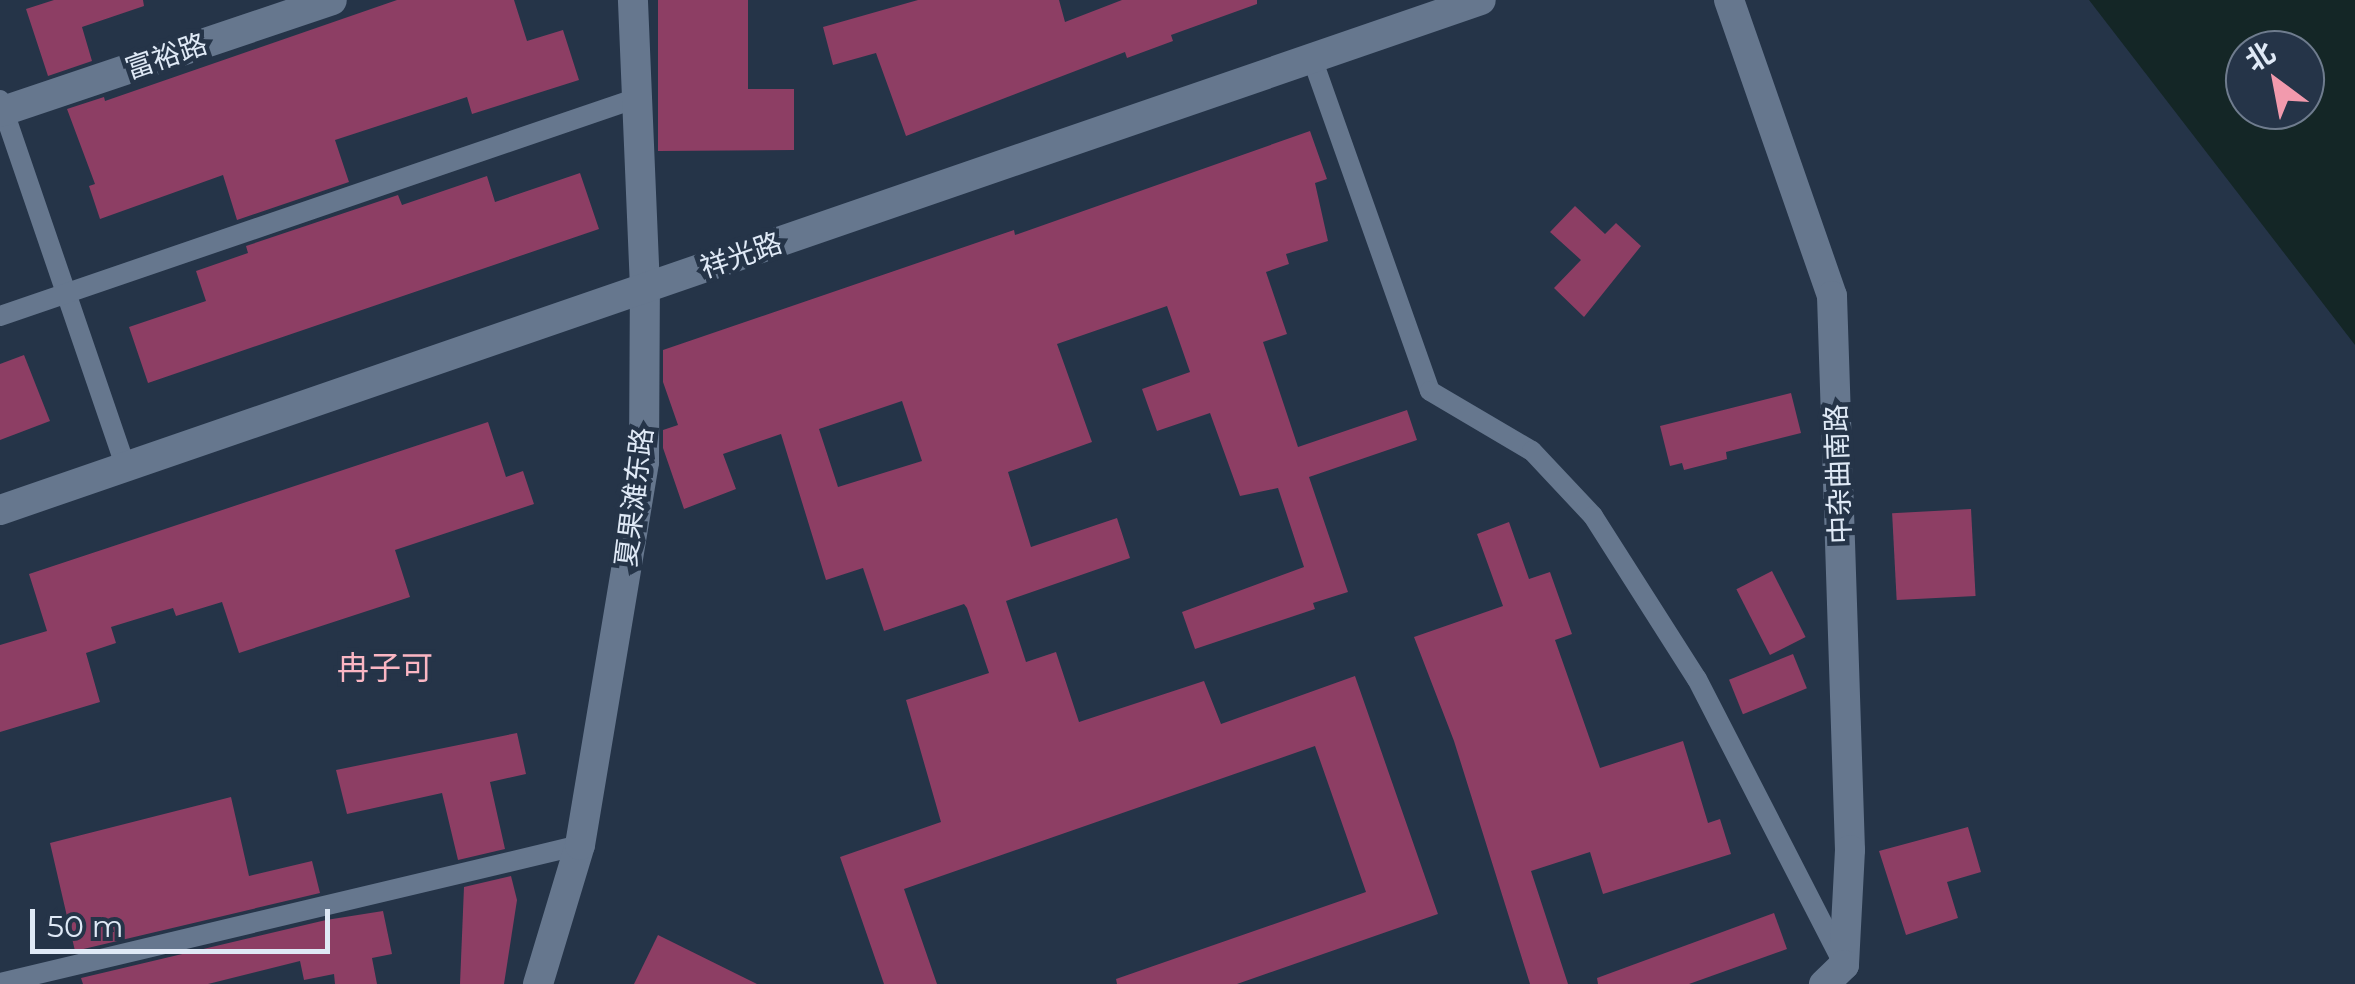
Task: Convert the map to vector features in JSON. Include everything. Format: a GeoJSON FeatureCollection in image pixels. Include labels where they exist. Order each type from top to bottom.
{"type":"FeatureCollection","features":[{"type":"Feature","properties":{"kind":"street","name":"富裕路"},"geometry":{"type":"LineString","coordinates":[[1,108],[332,0]]}},
{"type":"Feature","properties":{"kind":"street","name":"夏果滩东路"},"geometry":{"type":"LineString","coordinates":[[538,984],[580,845],[644,462],[645,288],[633,0]]}},
{"type":"Feature","properties":{"kind":"street","name":"祥光路"},"geometry":{"type":"LineString","coordinates":[[0,510],[1481,0]]}},
{"type":"Feature","properties":{"kind":"street","name":"中杂曲南路"},"geometry":{"type":"LineString","coordinates":[[1729,0],[1832,296],[1850,850],[1834,975]]}},
{"type":"Feature","properties":{"kind":"lane"},"geometry":{"type":"LineString","coordinates":[[1312,58],[1430,391],[1532,451],[1593,516],[1697,679],[1834,975]]}},
{"type":"Feature","properties":{"kind":"lane"},"geometry":{"type":"LineString","coordinates":[[0,316],[637,98]]}},
{"type":"Feature","properties":{"kind":"lane"},"geometry":{"type":"LineString","coordinates":[[1,108],[126,468]]}},
{"type":"Feature","properties":{"kind":"lane"},"geometry":{"type":"LineString","coordinates":[[0,983],[580,845]]}},
{"type":"Feature","properties":{"kind":"shaded area"},"geometry":{"type":"Polygon","coordinates":[[[2089,0],[2355,0],[2355,345],[2089,0]]]}},
{"type":"Feature","properties":{"kind":"building"},"geometry":{"type":"Polygon","coordinates":[[[54,0],[143,0],[144,6],[82,27],[92,61],[48,76],[26,9],[54,0]]]}},
{"type":"Feature","properties":{"kind":"building"},"geometry":{"type":"Polygon","coordinates":[[[397,0],[514,0],[527,41],[563,30],[579,80],[472,114],[467,97],[335,140],[349,182],[237,220],[223,175],[100,219],[89,186],[95,184],[67,109],[104,97],[105,101],[397,0]]]}},
{"type":"Feature","properties":{"kind":"building"},"geometry":{"type":"Polygon","coordinates":[[[658,0],[748,0],[748,89],[794,89],[794,150],[658,151],[658,0]]]}},
{"type":"Feature","properties":{"kind":"building"},"geometry":{"type":"Polygon","coordinates":[[[918,0],[1059,0],[1065,22],[1122,0],[1257,0],[1257,4],[1171,35],[1173,41],[1127,58],[1125,52],[906,136],[876,53],[833,65],[823,27],[918,0]]]}},
{"type":"Feature","properties":{"kind":"building"},"geometry":{"type":"Polygon","coordinates":[[[1310,131],[1327,179],[1315,183],[1328,241],[1286,254],[1289,264],[1266,272],[1287,334],[1263,342],[1298,447],[1407,410],[1417,440],[1309,477],[1348,592],[1313,603],[1315,609],[1195,649],[1182,612],[1304,567],[1278,488],[1240,496],[1210,413],[1157,431],[1142,389],[1190,372],[1167,306],[1057,344],[1092,442],[1008,472],[1031,547],[1117,518],[1130,558],[1006,601],[1026,662],[1056,652],[1079,722],[1204,681],[1221,724],[1355,676],[1438,914],[1237,984],[1117,984],[1116,979],[1366,892],[1315,746],[904,889],[937,984],[884,984],[840,857],[941,822],[906,700],[989,673],[967,608],[964,604],[884,631],[863,568],[826,580],[781,434],[723,454],[736,489],[684,509],[663,448],[663,430],[678,425],[663,382],[663,350],[1014,230],[1015,235],[1310,131]],[[902,401],[819,429],[838,487],[922,461],[902,401]]]}},
{"type":"Feature","properties":{"kind":"building"},"geometry":{"type":"Polygon","coordinates":[[[580,173],[599,229],[148,383],[129,327],[206,301],[196,271],[248,253],[246,246],[398,195],[402,205],[487,176],[495,202],[580,173]]]}},
{"type":"Feature","properties":{"kind":"building"},"geometry":{"type":"Polygon","coordinates":[[[1575,206],[1605,234],[1616,223],[1641,246],[1584,317],[1554,288],[1581,260],[1550,232],[1575,206]]]}},
{"type":"Feature","properties":{"kind":"building"},"geometry":{"type":"Polygon","coordinates":[[[24,355],[50,421],[0,440],[0,364],[24,355]]]}},
{"type":"Feature","properties":{"kind":"building"},"geometry":{"type":"Polygon","coordinates":[[[1791,393],[1801,433],[1726,452],[1727,459],[1684,470],[1682,463],[1670,466],[1660,426],[1791,393]]]}},
{"type":"Feature","properties":{"kind":"building"},"geometry":{"type":"Polygon","coordinates":[[[488,422],[506,477],[523,471],[534,504],[395,550],[410,597],[239,653],[222,602],[176,616],[173,608],[111,627],[116,643],[86,653],[100,702],[0,732],[0,645],[47,631],[29,574],[488,422]]]}},
{"type":"Feature","properties":{"kind":"building"},"geometry":{"type":"Polygon","coordinates":[[[1971,509],[1976,596],[1897,600],[1892,513],[1971,509]]]}},
{"type":"Feature","properties":{"kind":"building"},"geometry":{"type":"Polygon","coordinates":[[[1509,522],[1529,579],[1550,572],[1572,634],[1555,640],[1600,768],[1683,741],[1708,823],[1720,819],[1731,854],[1603,894],[1590,852],[1531,871],[1568,984],[1530,984],[1454,741],[1414,637],[1503,606],[1477,534],[1509,522]]]}},
{"type":"Feature","properties":{"kind":"building"},"geometry":{"type":"Polygon","coordinates":[[[1772,571],[1806,637],[1770,655],[1736,589],[1772,571]]]}},
{"type":"Feature","properties":{"kind":"building"},"geometry":{"type":"Polygon","coordinates":[[[1793,654],[1807,688],[1743,714],[1729,680],[1793,654]]]}},
{"type":"Feature","properties":{"kind":"building"},"geometry":{"type":"Polygon","coordinates":[[[517,733],[526,774],[490,782],[505,849],[458,860],[442,793],[347,814],[336,770],[517,733]]]}},
{"type":"Feature","properties":{"kind":"building"},"geometry":{"type":"Polygon","coordinates":[[[231,797],[249,876],[312,861],[320,893],[75,951],[50,843],[231,797]]]}},
{"type":"Feature","properties":{"kind":"building"},"geometry":{"type":"Polygon","coordinates":[[[1968,827],[1981,872],[1947,882],[1958,918],[1906,935],[1879,851],[1968,827]]]}},
{"type":"Feature","properties":{"kind":"building"},"geometry":{"type":"Polygon","coordinates":[[[511,876],[517,900],[504,984],[460,984],[464,887],[511,876]]]}},
{"type":"Feature","properties":{"kind":"building"},"geometry":{"type":"Polygon","coordinates":[[[383,911],[392,954],[372,958],[377,984],[335,984],[334,974],[304,980],[300,961],[208,984],[83,984],[81,978],[326,920],[383,911]]]}},
{"type":"Feature","properties":{"kind":"building"},"geometry":{"type":"Polygon","coordinates":[[[1774,913],[1787,949],[1689,984],[1598,984],[1597,978],[1774,913]]]}},
{"type":"Feature","properties":{"kind":"building"},"geometry":{"type":"Polygon","coordinates":[[[658,935],[757,984],[634,984],[658,935]]]}},
{"type":"Feature","properties":{"kind":"district","name":"冉子可"},"geometry":{"type":"Point","coordinates":[385,668]}}]}
